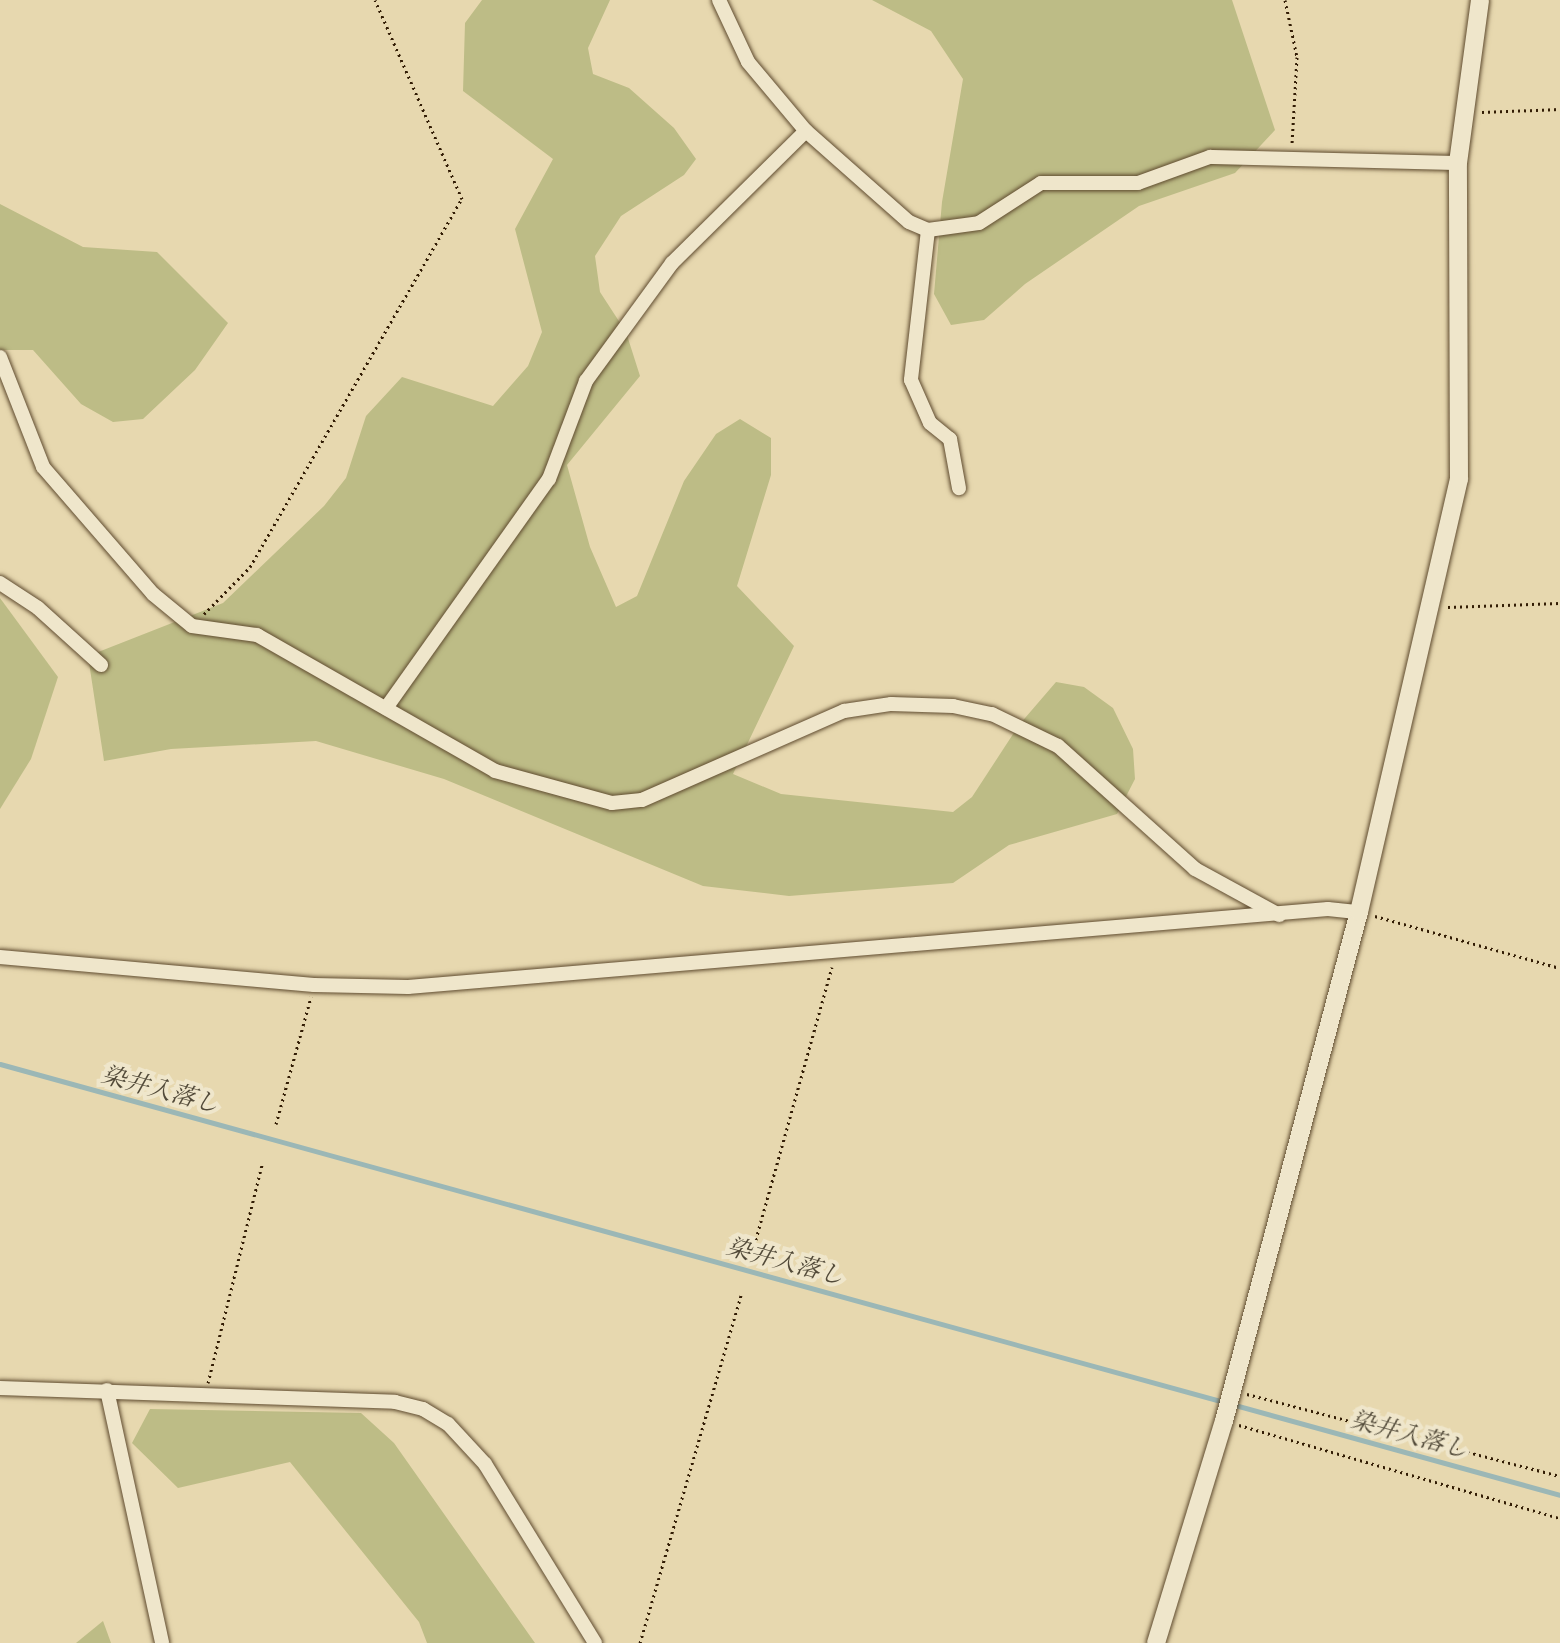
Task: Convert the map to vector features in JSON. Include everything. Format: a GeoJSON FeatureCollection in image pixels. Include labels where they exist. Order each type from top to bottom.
{"type":"FeatureCollection","features":[{"type":"Feature","properties":{"kind":"street"},"geometry":{"type":"LineString","coordinates":[[719,0],[753,70],[806,131],[909,222],[928,230],[979,223],[1041,183],[1138,183],[1210,157],[1458,163]]}},
{"type":"Feature","properties":{"kind":"street"},"geometry":{"type":"LineString","coordinates":[[1156,1643],[1224,1421],[1359,912],[1459,479],[1458,163],[1480,0]]}},
{"type":"Feature","properties":{"kind":"street"},"geometry":{"type":"LineString","coordinates":[[386,708],[549,479],[586,381],[672,263],[806,131]]}},
{"type":"Feature","properties":{"kind":"street"},"geometry":{"type":"LineString","coordinates":[[928,230],[911,380],[930,423],[950,439],[959,488]]}},
{"type":"Feature","properties":{"kind":"street"},"geometry":{"type":"LineString","coordinates":[[0,357],[43,467],[126,569],[192,626],[257,635],[495,771],[612,803],[642,800],[844,711],[922,705],[992,714],[1058,746],[1195,869],[1279,915]]}},
{"type":"Feature","properties":{"kind":"street"},"geometry":{"type":"LineString","coordinates":[[0,583],[38,608],[101,665]]}},
{"type":"Feature","properties":{"kind":"street"},"geometry":{"type":"LineString","coordinates":[[0,957],[314,985],[408,987],[1279,915],[1359,912]]}},
{"type":"Feature","properties":{"kind":"street"},"geometry":{"type":"LineString","coordinates":[[0,1388],[107,1390],[204,1398],[395,1402],[448,1424],[485,1464],[595,1643]]}},
{"type":"Feature","properties":{"kind":"street"},"geometry":{"type":"LineString","coordinates":[[107,1390],[162,1643]]}},
{"type":"Feature","properties":{"kind":"path"},"geometry":{"type":"LineString","coordinates":[[192,626],[250,567],[462,199],[375,0]]}},
{"type":"Feature","properties":{"kind":"path"},"geometry":{"type":"LineString","coordinates":[[1285,0],[1297,57],[1291,160]]}},
{"type":"Feature","properties":{"kind":"path"},"geometry":{"type":"LineString","coordinates":[[1466,112],[1560,109]]}},
{"type":"Feature","properties":{"kind":"path"},"geometry":{"type":"LineString","coordinates":[[1430,608],[1560,603]]}},
{"type":"Feature","properties":{"kind":"path"},"geometry":{"type":"LineString","coordinates":[[1359,912],[1560,968]]}},
{"type":"Feature","properties":{"kind":"path"},"geometry":{"type":"LineString","coordinates":[[751,1257],[835,951]]}},
{"type":"Feature","properties":{"kind":"path"},"geometry":{"type":"LineString","coordinates":[[276,1124],[314,985]]}},
{"type":"Feature","properties":{"kind":"path"},"geometry":{"type":"LineString","coordinates":[[204,1398],[262,1165]]}},
{"type":"Feature","properties":{"kind":"path"},"geometry":{"type":"LineString","coordinates":[[640,1643],[741,1295]]}},
{"type":"Feature","properties":{"kind":"path"},"geometry":{"type":"LineString","coordinates":[[1232,1390],[1560,1476]]}},
{"type":"Feature","properties":{"kind":"path"},"geometry":{"type":"LineString","coordinates":[[1224,1421],[1560,1518]]}},
{"type":"Feature","properties":{"kind":"shaded area"},"geometry":{"type":"Polygon","coordinates":[[[482,0],[610,0],[588,48],[593,74],[629,88],[674,128],[696,159],[684,175],[621,216],[595,256],[600,292],[626,332],[640,376],[567,465],[590,547],[616,607],[637,596],[684,481],[716,434],[740,419],[771,438],[771,475],[737,586],[794,646],[733,774],[781,794],[953,812],[972,797],[1019,725],[1056,682],[1084,687],[1113,708],[1133,749],[1135,779],[1117,814],[1009,845],[953,883],[789,896],[703,886],[444,779],[316,741],[171,749],[104,761],[88,656],[223,603],[324,506],[346,478],[366,416],[402,377],[493,406],[528,366],[542,332],[515,229],[553,159],[463,91],[465,23],[482,0]]]}},
{"type":"Feature","properties":{"kind":"shaded area"},"geometry":{"type":"Polygon","coordinates":[[[872,0],[1232,0],[1275,130],[1235,173],[1139,206],[1025,284],[984,320],[951,325],[934,294],[942,202],[963,79],[931,31],[872,0]]]}},
{"type":"Feature","properties":{"kind":"shaded area"},"geometry":{"type":"Polygon","coordinates":[[[0,204],[83,247],[157,252],[228,323],[195,370],[143,419],[113,422],[81,404],[33,350],[0,350],[0,204]]]}},
{"type":"Feature","properties":{"kind":"shaded area"},"geometry":{"type":"Polygon","coordinates":[[[0,598],[58,677],[31,759],[0,809],[0,598]]]}},
{"type":"Feature","properties":{"kind":"shaded area"},"geometry":{"type":"Polygon","coordinates":[[[150,1409],[361,1413],[394,1443],[535,1643],[427,1643],[419,1622],[290,1462],[178,1488],[132,1443],[150,1409]]]}},
{"type":"Feature","properties":{"kind":"shaded area"},"geometry":{"type":"Polygon","coordinates":[[[103,1621],[111,1643],[76,1643],[103,1621]]]}},
{"type":"Feature","properties":{"kind":"waterway","name":"染井入落し"},"geometry":{"type":"LineString","coordinates":[[0,1064],[1560,1495]]}}]}
